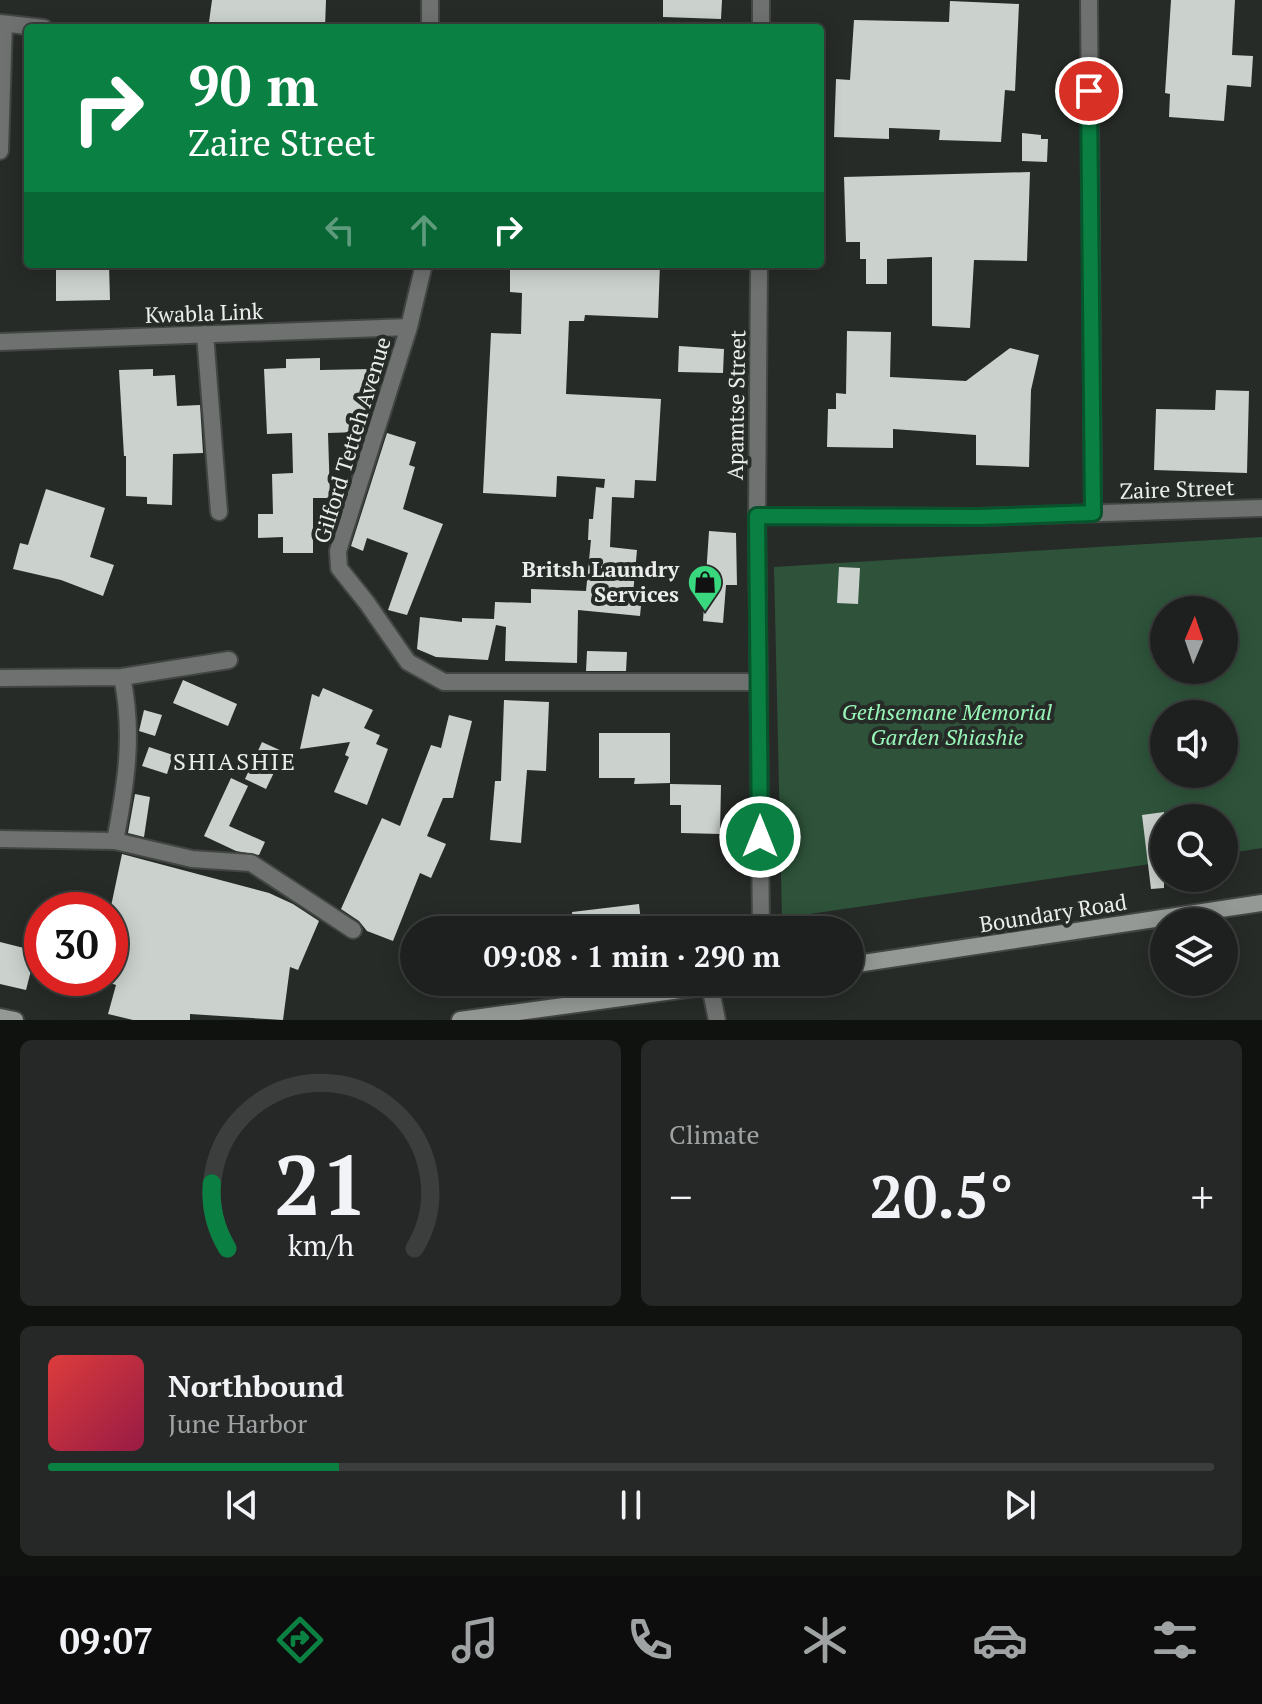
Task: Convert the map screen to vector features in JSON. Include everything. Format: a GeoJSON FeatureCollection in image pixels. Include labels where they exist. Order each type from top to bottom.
{"type":"FeatureCollection","features":[{"type":"Feature","properties":{"kind":"main road","name":"Boundary Road"},"geometry":{"type":"LineString","coordinates":[[864,963],[1262,903]]}},
{"type":"Feature","properties":{"kind":"main road"},"geometry":{"type":"LineString","coordinates":[[460,1020],[636,996]]}},
{"type":"Feature","properties":{"kind":"main road"},"geometry":{"type":"LineString","coordinates":[[0,1017],[15,1020]]}},
{"type":"Feature","properties":{"kind":"street"},"geometry":{"type":"LineString","coordinates":[[430,0],[430,24]]}},
{"type":"Feature","properties":{"kind":"street"},"geometry":{"type":"LineString","coordinates":[[761,0],[761,24]]}},
{"type":"Feature","properties":{"kind":"street"},"geometry":{"type":"LineString","coordinates":[[1089,0],[1093,513]]}},
{"type":"Feature","properties":{"kind":"street"},"geometry":{"type":"LineString","coordinates":[[0,151],[2,24],[24,26]]}},
{"type":"Feature","properties":{"kind":"street","name":"Gilford Tetteh Avenue"},"geometry":{"type":"LineString","coordinates":[[423,268],[409,327],[338,551],[339,568],[408,662],[444,682],[759,682]]}},
{"type":"Feature","properties":{"kind":"street","name":"Apamtse Street"},"geometry":{"type":"LineString","coordinates":[[759,268],[757,516],[761,916]]}},
{"type":"Feature","properties":{"kind":"street","name":"Kwabla Link"},"geometry":{"type":"LineString","coordinates":[[0,342],[409,327]]}},
{"type":"Feature","properties":{"kind":"street"},"geometry":{"type":"LineString","coordinates":[[205,334],[219,512]]}},
{"type":"Feature","properties":{"kind":"street","name":"Zaire Street"},"geometry":{"type":"LineString","coordinates":[[757,516],[979,517],[1262,508]]}},
{"type":"Feature","properties":{"kind":"street"},"geometry":{"type":"LineString","coordinates":[[0,678],[122,677],[229,660]]}},
{"type":"Feature","properties":{"kind":"street"},"geometry":{"type":"LineString","coordinates":[[115,841],[130,756],[122,677]]}},
{"type":"Feature","properties":{"kind":"street"},"geometry":{"type":"LineString","coordinates":[[0,839],[115,841],[192,859],[251,863],[353,930]]}},
{"type":"Feature","properties":{"kind":"street"},"geometry":{"type":"LineString","coordinates":[[712,996],[717,1020]]}},
{"type":"Feature","properties":{"kind":"green space","name":"Gethsemane Memorial Garden Shiashie"},"geometry":{"type":"Polygon","coordinates":[[[1262,537],[1262,848],[1238,852],[1238,804],[1150,804],[1150,864],[782,916],[774,567],[1262,537]]]}},
{"type":"Feature","properties":{"kind":"building"},"geometry":{"type":"Polygon","coordinates":[[[212,0],[326,0],[325,24],[209,22],[212,0]]]}},
{"type":"Feature","properties":{"kind":"building"},"geometry":{"type":"Polygon","coordinates":[[[663,0],[722,0],[721,19],[663,17],[663,0]]]}},
{"type":"Feature","properties":{"kind":"building"},"geometry":{"type":"Polygon","coordinates":[[[1171,0],[1235,0],[1232,55],[1253,56],[1251,87],[1227,85],[1224,121],[1169,117],[1170,94],[1165,93],[1171,0]]]}},
{"type":"Feature","properties":{"kind":"building"},"geometry":{"type":"Polygon","coordinates":[[[950,1],[1019,4],[1015,91],[1005,90],[1001,142],[939,140],[940,130],[889,128],[889,139],[834,137],[836,79],[850,80],[854,20],[949,22],[950,1]]]}},
{"type":"Feature","properties":{"kind":"building"},"geometry":{"type":"Polygon","coordinates":[[[1022,133],[1048,139],[1047,162],[1022,161],[1022,133]]]}},
{"type":"Feature","properties":{"kind":"building"},"geometry":{"type":"Polygon","coordinates":[[[1030,172],[1027,261],[974,260],[970,328],[932,326],[932,257],[887,259],[887,284],[866,284],[866,259],[860,259],[860,242],[846,242],[844,177],[1030,172]]]}},
{"type":"Feature","properties":{"kind":"building"},"geometry":{"type":"Polygon","coordinates":[[[56,268],[109,268],[110,300],[56,301],[56,268]]]}},
{"type":"Feature","properties":{"kind":"building"},"geometry":{"type":"Polygon","coordinates":[[[510,268],[660,268],[658,318],[585,315],[584,321],[569,321],[566,394],[661,399],[656,481],[635,480],[634,498],[612,497],[610,547],[637,550],[633,594],[642,595],[640,616],[578,610],[577,663],[505,661],[506,627],[496,625],[488,660],[436,657],[417,649],[420,617],[462,622],[462,618],[494,619],[495,602],[531,603],[531,589],[586,591],[591,540],[588,540],[589,519],[593,519],[596,487],[604,488],[605,479],[557,476],[556,497],[483,493],[491,333],[521,334],[522,293],[510,292],[510,268]]]}},
{"type":"Feature","properties":{"kind":"building"},"geometry":{"type":"Polygon","coordinates":[[[847,331],[891,332],[890,377],[966,381],[1010,348],[1039,355],[1031,390],[1029,467],[976,465],[976,435],[893,429],[893,448],[827,447],[828,409],[836,409],[836,393],[846,394],[847,331]]]}},
{"type":"Feature","properties":{"kind":"building"},"geometry":{"type":"Polygon","coordinates":[[[679,346],[724,349],[723,373],[678,372],[679,346]]]}},
{"type":"Feature","properties":{"kind":"building"},"geometry":{"type":"Polygon","coordinates":[[[320,358],[320,370],[371,369],[371,392],[359,432],[328,433],[330,498],[313,498],[313,553],[283,553],[283,537],[258,538],[258,514],[273,514],[272,474],[293,473],[292,433],[267,434],[264,369],[286,368],[286,359],[320,358]]]}},
{"type":"Feature","properties":{"kind":"building"},"geometry":{"type":"Polygon","coordinates":[[[153,369],[153,376],[175,375],[177,406],[200,405],[203,453],[173,454],[172,505],[147,504],[147,497],[126,496],[119,370],[153,369]]]}},
{"type":"Feature","properties":{"kind":"building"},"geometry":{"type":"Polygon","coordinates":[[[1216,390],[1249,391],[1247,473],[1154,470],[1156,409],[1215,410],[1216,390]]]}},
{"type":"Feature","properties":{"kind":"building"},"geometry":{"type":"Polygon","coordinates":[[[387,433],[416,442],[409,465],[415,467],[403,509],[443,524],[407,615],[388,610],[408,553],[367,538],[363,551],[351,546],[387,433]]]}},
{"type":"Feature","properties":{"kind":"building"},"geometry":{"type":"Polygon","coordinates":[[[46,489],[105,508],[90,557],[114,565],[103,596],[61,580],[13,569],[20,543],[28,545],[46,489]]]}},
{"type":"Feature","properties":{"kind":"building"},"geometry":{"type":"Polygon","coordinates":[[[709,531],[736,533],[737,585],[726,585],[723,623],[703,621],[709,531]]]}},
{"type":"Feature","properties":{"kind":"building"},"geometry":{"type":"Polygon","coordinates":[[[839,567],[860,568],[858,604],[837,603],[839,567]]]}},
{"type":"Feature","properties":{"kind":"building"},"geometry":{"type":"Polygon","coordinates":[[[587,651],[627,652],[626,671],[586,671],[587,651]]]}},
{"type":"Feature","properties":{"kind":"building"},"geometry":{"type":"Polygon","coordinates":[[[183,680],[237,704],[228,726],[173,703],[183,680]]]}},
{"type":"Feature","properties":{"kind":"building"},"geometry":{"type":"Polygon","coordinates":[[[323,688],[373,710],[364,728],[380,735],[376,744],[388,749],[367,805],[334,792],[349,757],[345,755],[350,742],[300,749],[312,694],[319,697],[323,688]]]}},
{"type":"Feature","properties":{"kind":"building"},"geometry":{"type":"Polygon","coordinates":[[[504,700],[549,702],[546,771],[527,770],[521,843],[490,840],[495,781],[501,781],[504,700]]]}},
{"type":"Feature","properties":{"kind":"building"},"geometry":{"type":"Polygon","coordinates":[[[144,710],[162,715],[155,736],[139,731],[144,710]]]}},
{"type":"Feature","properties":{"kind":"building"},"geometry":{"type":"Polygon","coordinates":[[[449,715],[472,721],[453,798],[443,798],[427,836],[446,844],[431,878],[420,873],[403,916],[400,916],[393,941],[367,931],[359,921],[341,909],[382,818],[400,826],[431,745],[441,748],[449,715]]]}},
{"type":"Feature","properties":{"kind":"building"},"geometry":{"type":"Polygon","coordinates":[[[599,733],[670,733],[670,783],[634,784],[635,778],[599,778],[599,733]]]}},
{"type":"Feature","properties":{"kind":"building"},"geometry":{"type":"Polygon","coordinates":[[[262,742],[284,752],[266,789],[245,779],[262,742]]]}},
{"type":"Feature","properties":{"kind":"building"},"geometry":{"type":"Polygon","coordinates":[[[149,747],[173,755],[167,774],[142,766],[149,747]]]}},
{"type":"Feature","properties":{"kind":"building"},"geometry":{"type":"Polygon","coordinates":[[[231,778],[248,786],[229,826],[265,842],[259,855],[236,851],[204,836],[231,778]]]}},
{"type":"Feature","properties":{"kind":"building"},"geometry":{"type":"Polygon","coordinates":[[[670,784],[721,785],[720,834],[681,833],[681,805],[670,805],[670,784]]]}},
{"type":"Feature","properties":{"kind":"building"},"geometry":{"type":"Polygon","coordinates":[[[135,794],[150,797],[144,837],[128,833],[135,794]]]}},
{"type":"Feature","properties":{"kind":"building"},"geometry":{"type":"Polygon","coordinates":[[[1150,814],[1150,881],[1142,815],[1150,814]]]}},
{"type":"Feature","properties":{"kind":"building"},"geometry":{"type":"Polygon","coordinates":[[[122,854],[269,893],[319,921],[298,970],[290,967],[283,1020],[190,1014],[190,1020],[133,1020],[108,1014],[113,996],[128,996],[128,892],[114,892],[122,854]]]}},
{"type":"Feature","properties":{"kind":"building"},"geometry":{"type":"Polygon","coordinates":[[[639,904],[640,916],[572,916],[572,912],[639,904]]]}},
{"type":"Feature","properties":{"kind":"building"},"geometry":{"type":"Polygon","coordinates":[[[0,942],[24,948],[24,990],[0,984],[0,942]]]}},
{"type":"Feature","properties":{"kind":"place","name":"Britsh Laundry Services"},"geometry":{"type":"Point","coordinates":[705,613]}},
{"type":"Feature","properties":{"kind":"district","name":"SHIASHIE"},"geometry":{"type":"Point","coordinates":[235,762]}},
{"type":"Feature","properties":{"kind":"route"},"geometry":{"type":"LineString","coordinates":[[760,837],[757,516],[979,517],[1093,513],[1089,91]]}}]}
